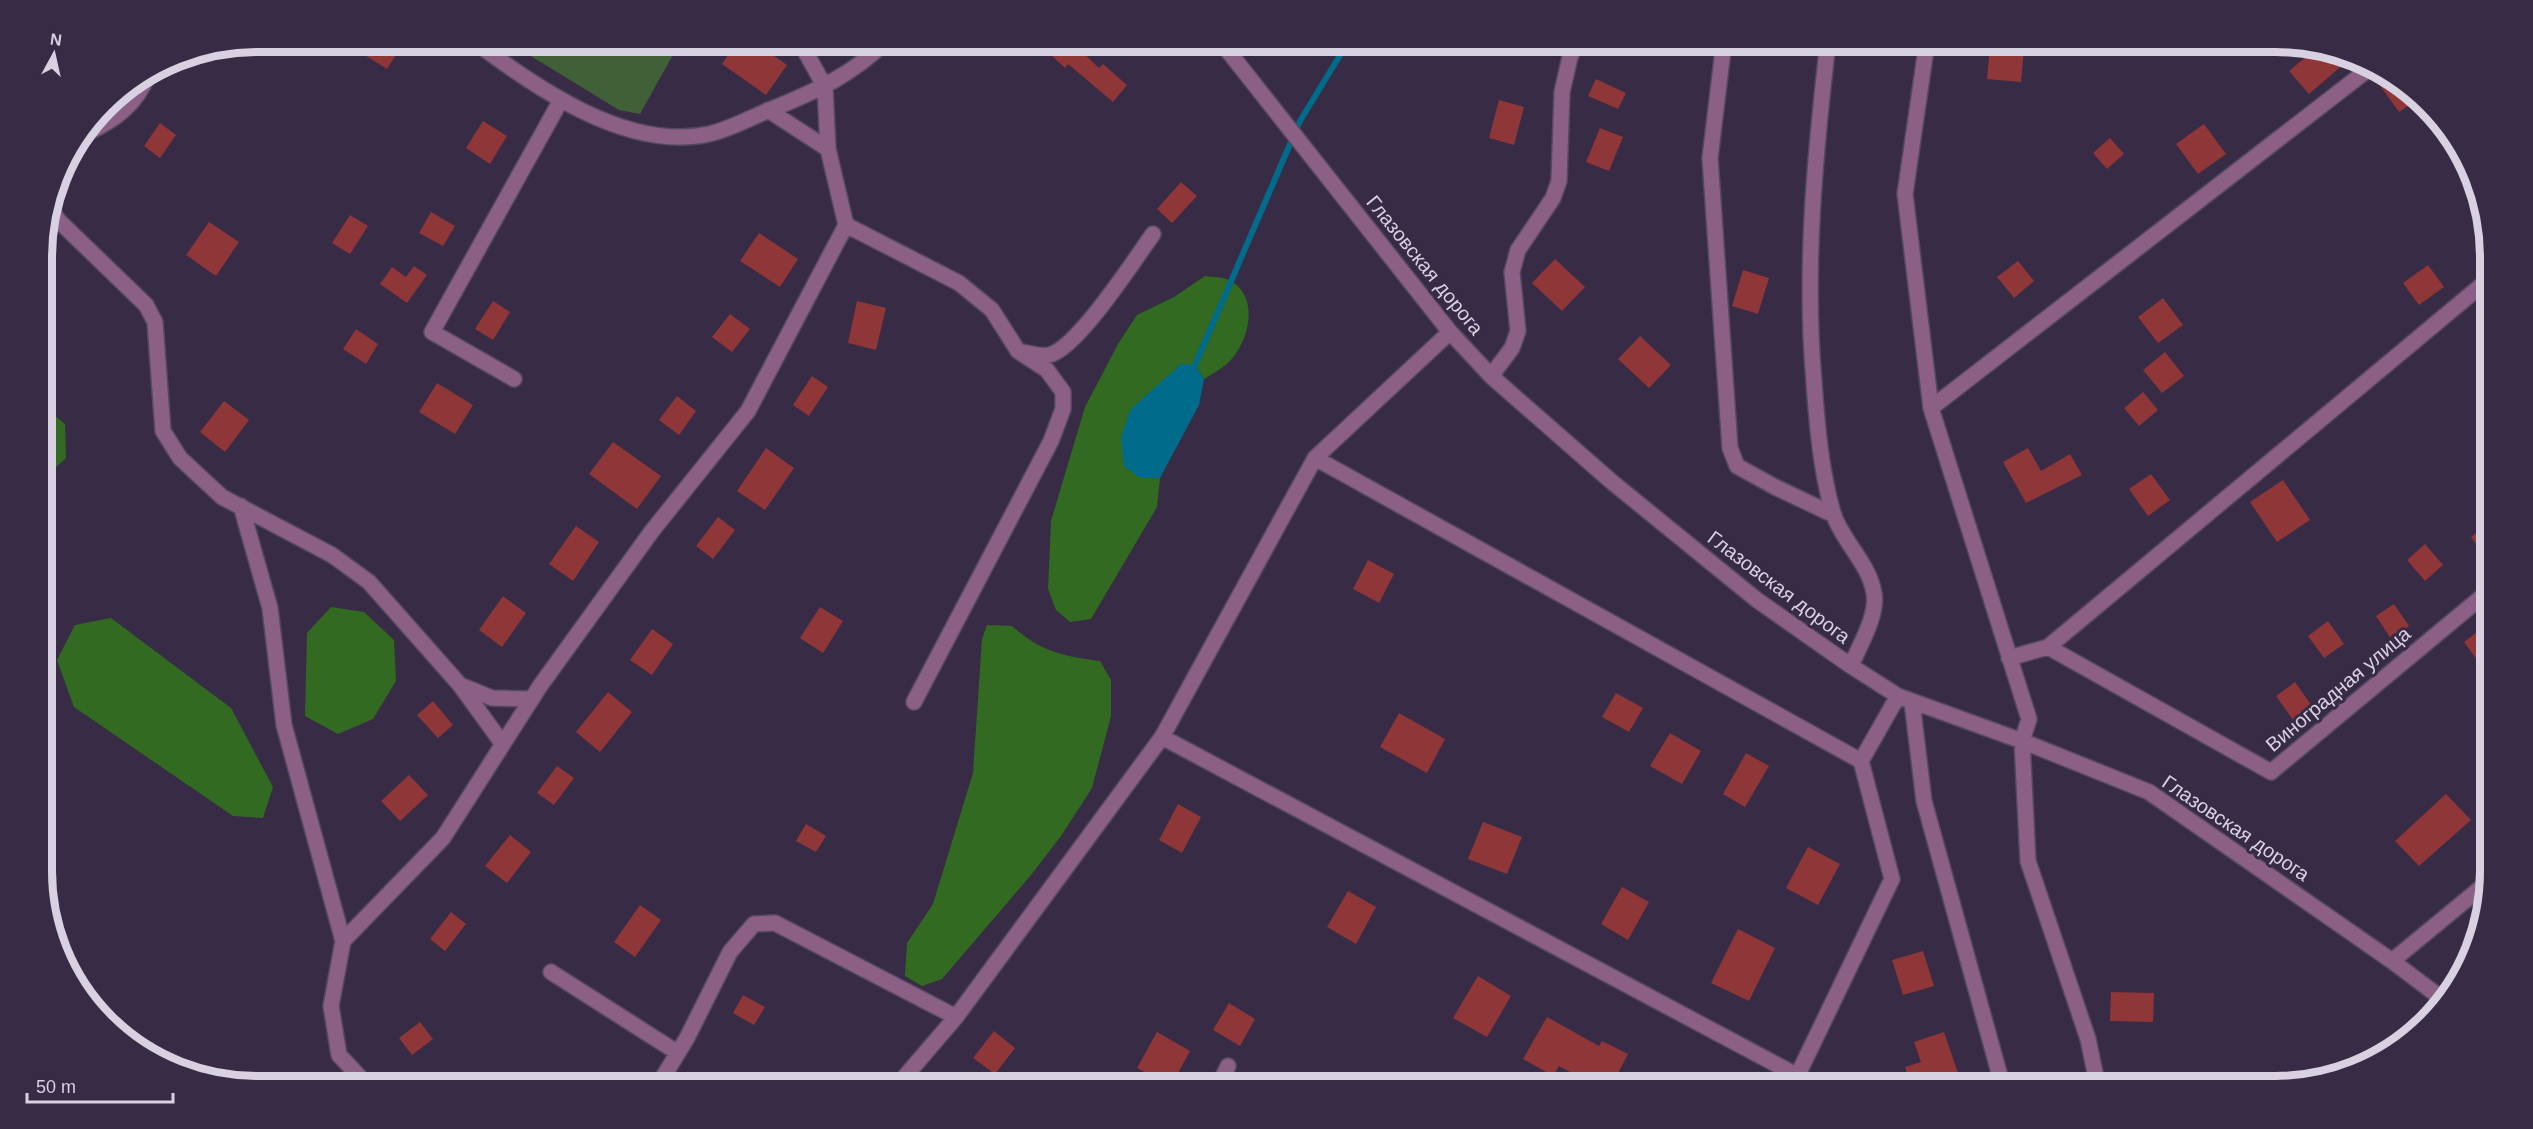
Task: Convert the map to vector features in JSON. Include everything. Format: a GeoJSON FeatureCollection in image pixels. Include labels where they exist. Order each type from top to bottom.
{"type":"FeatureCollection","features":[{"type":"Feature","properties":{"kind":"street"},"geometry":{"type":"LineString","coordinates":[[1491,376],[1512,348],[1518,331],[1512,272],[1518,250],[1553,198],[1559,181],[1562,92],[1572,52]]}},
{"type":"Feature","properties":{"kind":"street"},"geometry":{"type":"LineString","coordinates":[[1723,52],[1710,158],[1730,448],[1737,466],[1775,488],[1834,515]]}},
{"type":"Feature","properties":{"kind":"street"},"geometry":{"type":"LineString","coordinates":[[1827,52],[1811,247],[1813,380],[1821,454],[1834,515],[1869,575],[1875,595],[1871,615],[1851,666]]}},
{"type":"Feature","properties":{"kind":"street"},"geometry":{"type":"LineString","coordinates":[[1926,52],[1905,194],[1931,408],[2029,719],[2022,741],[2028,861],[2088,1039],[2096,1076]]}},
{"type":"Feature","properties":{"kind":"street"},"geometry":{"type":"LineString","coordinates":[[489,53],[526,81],[561,100],[627,129],[666,136],[709,134],[825,87],[850,72],[873,53]]}},
{"type":"Feature","properties":{"kind":"street"},"geometry":{"type":"LineString","coordinates":[[343,941],[443,838],[532,699],[652,531],[748,411],[846,225],[828,149],[825,87],[806,53]]}},
{"type":"Feature","properties":{"kind":"street","name":"Глазовская дорога"},"geometry":{"type":"LineString","coordinates":[[1229,53],[1450,332],[1491,376],[1612,482],[1757,600],[1898,696],[2022,741],[2149,792],[2392,961],[2438,996]]}},
{"type":"Feature","properties":{"kind":"street"},"geometry":{"type":"LineString","coordinates":[[1931,408],[2364,73]]}},
{"type":"Feature","properties":{"kind":"street"},"geometry":{"type":"LineString","coordinates":[[100,127],[129,108],[139,91]]}},
{"type":"Feature","properties":{"kind":"street"},"geometry":{"type":"LineString","coordinates":[[514,379],[432,332],[561,100]]}},
{"type":"Feature","properties":{"kind":"street"},"geometry":{"type":"LineString","coordinates":[[768,110],[828,149]]}},
{"type":"Feature","properties":{"kind":"street"},"geometry":{"type":"LineString","coordinates":[[56,218],[146,305],[155,322],[163,430],[180,458],[222,496],[332,555],[369,582],[460,685],[502,744]]}},
{"type":"Feature","properties":{"kind":"street"},"geometry":{"type":"LineString","coordinates":[[846,225],[959,283],[992,310],[1018,351],[1047,370],[1063,392],[1063,409],[1051,441],[914,702]]}},
{"type":"Feature","properties":{"kind":"street"},"geometry":{"type":"LineString","coordinates":[[1018,351],[1049,355],[1066,344],[1083,328],[1153,234]]}},
{"type":"Feature","properties":{"kind":"street"},"geometry":{"type":"LineString","coordinates":[[2009,658],[2048,647],[2480,287]]}},
{"type":"Feature","properties":{"kind":"street"},"geometry":{"type":"LineString","coordinates":[[905,1076],[956,1017],[1162,737],[1315,458],[1450,332]]}},
{"type":"Feature","properties":{"kind":"street"},"geometry":{"type":"LineString","coordinates":[[1315,458],[1861,761]]}},
{"type":"Feature","properties":{"kind":"street"},"geometry":{"type":"LineString","coordinates":[[240,506],[270,608],[284,725],[343,941],[331,1006],[339,1055],[359,1076]]}},
{"type":"Feature","properties":{"kind":"street","name":"Виноградная улица"},"geometry":{"type":"LineString","coordinates":[[2048,647],[2271,772],[2480,598]]}},
{"type":"Feature","properties":{"kind":"street"},"geometry":{"type":"LineString","coordinates":[[460,685],[492,698],[532,699]]}},
{"type":"Feature","properties":{"kind":"street"},"geometry":{"type":"LineString","coordinates":[[1797,1076],[1892,879],[1861,761],[1898,696]]}},
{"type":"Feature","properties":{"kind":"street"},"geometry":{"type":"LineString","coordinates":[[1912,702],[1924,801],[2000,1076]]}},
{"type":"Feature","properties":{"kind":"street"},"geometry":{"type":"LineString","coordinates":[[1162,737],[1786,1076]]}},
{"type":"Feature","properties":{"kind":"street"},"geometry":{"type":"LineString","coordinates":[[2392,961],[2479,889]]}},
{"type":"Feature","properties":{"kind":"street"},"geometry":{"type":"LineString","coordinates":[[664,1076],[730,952],[754,924],[776,923],[956,1017]]}},
{"type":"Feature","properties":{"kind":"street"},"geometry":{"type":"LineString","coordinates":[[551,972],[678,1053]]}},
{"type":"Feature","properties":{"kind":"street"},"geometry":{"type":"LineString","coordinates":[[1223,1076],[1228,1066]]}},
{"type":"Feature","properties":{"kind":"green space"},"geometry":{"type":"Polygon","coordinates":[[[526,53],[674,53],[640,114],[619,110],[526,53]]]}},
{"type":"Feature","properties":{"kind":"green space"},"geometry":{"type":"Polygon","coordinates":[[[1205,276],[1229,280],[1239,287],[1245,297],[1248,320],[1242,344],[1228,363],[1204,379],[1195,365],[1140,478],[1160,478],[1157,507],[1091,619],[1070,622],[1056,610],[1048,589],[1051,521],[1085,407],[1118,344],[1137,315],[1174,297],[1205,276]]]}},
{"type":"Feature","properties":{"kind":"green space"},"geometry":{"type":"Polygon","coordinates":[[[53,414],[65,424],[66,458],[53,470],[53,414]]]}},
{"type":"Feature","properties":{"kind":"green space"},"geometry":{"type":"Polygon","coordinates":[[[331,607],[364,612],[394,640],[396,681],[373,719],[338,734],[305,716],[307,633],[331,607]]]}},
{"type":"Feature","properties":{"kind":"green space"},"geometry":{"type":"Polygon","coordinates":[[[111,618],[231,708],[273,787],[263,818],[233,816],[74,707],[57,660],[75,625],[111,618]]]}},
{"type":"Feature","properties":{"kind":"green space"},"geometry":{"type":"Polygon","coordinates":[[[987,625],[1012,626],[1033,642],[1053,651],[1100,661],[1111,680],[1111,716],[1092,788],[1061,836],[1031,875],[942,979],[922,986],[905,976],[907,943],[933,904],[973,773],[982,639],[987,625]]]}},
{"type":"Feature","properties":{"kind":"water"},"geometry":{"type":"Polygon","coordinates":[[[1181,364],[1195,365],[1204,379],[1199,405],[1160,478],[1140,478],[1124,466],[1121,438],[1130,410],[1181,364]]]}},
{"type":"Feature","properties":{"kind":"building"},"geometry":{"type":"Polygon","coordinates":[[[1989,52],[2024,52],[2021,82],[1987,79],[1989,52]]]}},
{"type":"Feature","properties":{"kind":"building"},"geometry":{"type":"Polygon","coordinates":[[[361,53],[397,53],[387,69],[361,53]]]}},
{"type":"Feature","properties":{"kind":"building"},"geometry":{"type":"Polygon","coordinates":[[[730,53],[769,53],[787,65],[766,95],[722,64],[730,53]]]}},
{"type":"Feature","properties":{"kind":"building"},"geometry":{"type":"Polygon","coordinates":[[[1048,53],[1083,53],[1099,68],[1103,64],[1127,85],[1113,102],[1068,64],[1065,68],[1048,53]]]}},
{"type":"Feature","properties":{"kind":"building"},"geometry":{"type":"Polygon","coordinates":[[[2308,55],[2344,64],[2309,94],[2289,71],[2308,55]]]}},
{"type":"Feature","properties":{"kind":"building"},"geometry":{"type":"Polygon","coordinates":[[[1596,79],[1626,93],[1618,109],[1588,96],[1596,79]]]}},
{"type":"Feature","properties":{"kind":"building"},"geometry":{"type":"Polygon","coordinates":[[[2375,79],[2411,104],[2399,112],[2375,79]]]}},
{"type":"Feature","properties":{"kind":"building"},"geometry":{"type":"Polygon","coordinates":[[[1499,100],[1524,107],[1514,145],[1489,138],[1499,100]]]}},
{"type":"Feature","properties":{"kind":"building"},"geometry":{"type":"Polygon","coordinates":[[[483,121],[507,136],[490,164],[466,148],[483,121]]]}},
{"type":"Feature","properties":{"kind":"building"},"geometry":{"type":"Polygon","coordinates":[[[160,123],[176,135],[160,158],[144,146],[160,123]]]}},
{"type":"Feature","properties":{"kind":"building"},"geometry":{"type":"Polygon","coordinates":[[[2204,124],[2226,154],[2198,174],[2176,144],[2204,124]]]}},
{"type":"Feature","properties":{"kind":"building"},"geometry":{"type":"Polygon","coordinates":[[[1600,128],[1623,137],[1609,171],[1586,162],[1600,128]]]}},
{"type":"Feature","properties":{"kind":"building"},"geometry":{"type":"Polygon","coordinates":[[[2110,138],[2124,154],[2107,169],[2093,153],[2110,138]]]}},
{"type":"Feature","properties":{"kind":"building"},"geometry":{"type":"Polygon","coordinates":[[[1181,182],[1197,196],[1172,223],[1157,209],[1181,182]]]}},
{"type":"Feature","properties":{"kind":"building"},"geometry":{"type":"Polygon","coordinates":[[[431,212],[455,226],[443,246],[419,233],[431,212]]]}},
{"type":"Feature","properties":{"kind":"building"},"geometry":{"type":"Polygon","coordinates":[[[350,215],[368,226],[350,254],[332,243],[350,215]]]}},
{"type":"Feature","properties":{"kind":"building"},"geometry":{"type":"Polygon","coordinates":[[[209,222],[239,242],[216,276],[186,255],[209,222]]]}},
{"type":"Feature","properties":{"kind":"building"},"geometry":{"type":"Polygon","coordinates":[[[759,233],[798,259],[780,287],[740,261],[759,233]]]}},
{"type":"Feature","properties":{"kind":"building"},"geometry":{"type":"Polygon","coordinates":[[[1555,259],[1585,287],[1562,311],[1532,283],[1555,259]]]}},
{"type":"Feature","properties":{"kind":"building"},"geometry":{"type":"Polygon","coordinates":[[[2018,261],[2034,281],[2014,298],[1997,277],[2018,261]]]}},
{"type":"Feature","properties":{"kind":"building"},"geometry":{"type":"Polygon","coordinates":[[[2428,265],[2444,287],[2419,305],[2403,283],[2428,265]]]}},
{"type":"Feature","properties":{"kind":"building"},"geometry":{"type":"Polygon","coordinates":[[[414,266],[427,275],[407,303],[380,284],[392,267],[406,277],[414,266]]]}},
{"type":"Feature","properties":{"kind":"building"},"geometry":{"type":"Polygon","coordinates":[[[1743,270],[1769,278],[1758,314],[1732,306],[1743,270]]]}},
{"type":"Feature","properties":{"kind":"building"},"geometry":{"type":"Polygon","coordinates":[[[2163,298],[2183,325],[2158,343],[2138,317],[2163,298]]]}},
{"type":"Feature","properties":{"kind":"building"},"geometry":{"type":"Polygon","coordinates":[[[493,301],[510,312],[493,340],[475,329],[493,301]]]}},
{"type":"Feature","properties":{"kind":"building"},"geometry":{"type":"Polygon","coordinates":[[[857,301],[886,308],[876,350],[848,343],[857,301]]]}},
{"type":"Feature","properties":{"kind":"building"},"geometry":{"type":"Polygon","coordinates":[[[730,314],[750,329],[732,352],[712,337],[730,314]]]}},
{"type":"Feature","properties":{"kind":"building"},"geometry":{"type":"Polygon","coordinates":[[[356,329],[378,344],[366,364],[343,349],[356,329]]]}},
{"type":"Feature","properties":{"kind":"building"},"geometry":{"type":"Polygon","coordinates":[[[1640,336],[1671,365],[1649,388],[1618,359],[1640,336]]]}},
{"type":"Feature","properties":{"kind":"building"},"geometry":{"type":"Polygon","coordinates":[[[2165,352],[2184,376],[2162,393],[2143,370],[2165,352]]]}},
{"type":"Feature","properties":{"kind":"building"},"geometry":{"type":"Polygon","coordinates":[[[812,376],[828,387],[809,416],[793,405],[812,376]]]}},
{"type":"Feature","properties":{"kind":"building"},"geometry":{"type":"Polygon","coordinates":[[[437,383],[473,405],[455,434],[419,412],[437,383]]]}},
{"type":"Feature","properties":{"kind":"building"},"geometry":{"type":"Polygon","coordinates":[[[2143,392],[2158,410],[2139,426],[2124,408],[2143,392]]]}},
{"type":"Feature","properties":{"kind":"building"},"geometry":{"type":"Polygon","coordinates":[[[677,396],[696,411],[679,435],[659,420],[677,396]]]}},
{"type":"Feature","properties":{"kind":"building"},"geometry":{"type":"Polygon","coordinates":[[[224,401],[249,420],[225,452],[200,432],[224,401]]]}},
{"type":"Feature","properties":{"kind":"building"},"geometry":{"type":"Polygon","coordinates":[[[613,442],[661,476],[637,509],[589,474],[613,442]]]}},
{"type":"Feature","properties":{"kind":"building"},"geometry":{"type":"Polygon","coordinates":[[[766,448],[794,468],[765,510],[737,491],[766,448]]]}},
{"type":"Feature","properties":{"kind":"building"},"geometry":{"type":"Polygon","coordinates":[[[2028,448],[2041,471],[2070,454],[2082,475],[2026,503],[2003,462],[2028,448]]]}},
{"type":"Feature","properties":{"kind":"building"},"geometry":{"type":"Polygon","coordinates":[[[2151,474],[2170,500],[2148,516],[2129,489],[2151,474]]]}},
{"type":"Feature","properties":{"kind":"building"},"geometry":{"type":"Polygon","coordinates":[[[2283,480],[2310,520],[2277,542],[2250,502],[2283,480]]]}},
{"type":"Feature","properties":{"kind":"building"},"geometry":{"type":"Polygon","coordinates":[[[718,517],[735,530],[713,559],[696,546],[718,517]]]}},
{"type":"Feature","properties":{"kind":"building"},"geometry":{"type":"Polygon","coordinates":[[[576,526],[599,542],[573,581],[549,564],[576,526]]]}},
{"type":"Feature","properties":{"kind":"building"},"geometry":{"type":"Polygon","coordinates":[[[2480,530],[2480,549],[2471,537],[2480,530]]]}},
{"type":"Feature","properties":{"kind":"building"},"geometry":{"type":"Polygon","coordinates":[[[2425,544],[2443,565],[2425,581],[2407,560],[2425,544]]]}},
{"type":"Feature","properties":{"kind":"building"},"geometry":{"type":"Polygon","coordinates":[[[1368,560],[1394,574],[1379,603],[1353,589],[1368,560]]]}},
{"type":"Feature","properties":{"kind":"building"},"geometry":{"type":"Polygon","coordinates":[[[503,596],[526,613],[502,647],[479,630],[503,596]]]}},
{"type":"Feature","properties":{"kind":"building"},"geometry":{"type":"Polygon","coordinates":[[[2394,604],[2409,626],[2391,639],[2376,616],[2394,604]]]}},
{"type":"Feature","properties":{"kind":"building"},"geometry":{"type":"Polygon","coordinates":[[[820,607],[843,621],[823,653],[800,638],[820,607]]]}},
{"type":"Feature","properties":{"kind":"building"},"geometry":{"type":"Polygon","coordinates":[[[2328,621],[2344,644],[2324,658],[2308,636],[2328,621]]]}},
{"type":"Feature","properties":{"kind":"building"},"geometry":{"type":"Polygon","coordinates":[[[652,629],[673,644],[652,675],[630,660],[652,629]]]}},
{"type":"Feature","properties":{"kind":"building"},"geometry":{"type":"Polygon","coordinates":[[[2480,630],[2480,664],[2464,642],[2480,630]]]}},
{"type":"Feature","properties":{"kind":"building"},"geometry":{"type":"Polygon","coordinates":[[[2295,682],[2312,706],[2293,720],[2276,696],[2295,682]]]}},
{"type":"Feature","properties":{"kind":"building"},"geometry":{"type":"Polygon","coordinates":[[[608,692],[632,712],[600,752],[576,732],[608,692]]]}},
{"type":"Feature","properties":{"kind":"building"},"geometry":{"type":"Polygon","coordinates":[[[1616,693],[1643,708],[1629,732],[1602,717],[1616,693]]]}},
{"type":"Feature","properties":{"kind":"building"},"geometry":{"type":"Polygon","coordinates":[[[433,701],[453,725],[438,738],[417,715],[433,701]]]}},
{"type":"Feature","properties":{"kind":"building"},"geometry":{"type":"Polygon","coordinates":[[[1399,713],[1445,739],[1427,773],[1380,747],[1399,713]]]}},
{"type":"Feature","properties":{"kind":"building"},"geometry":{"type":"Polygon","coordinates":[[[1670,733],[1701,751],[1682,784],[1650,766],[1670,733]]]}},
{"type":"Feature","properties":{"kind":"building"},"geometry":{"type":"Polygon","coordinates":[[[1746,753],[1769,766],[1745,807],[1723,794],[1746,753]]]}},
{"type":"Feature","properties":{"kind":"building"},"geometry":{"type":"Polygon","coordinates":[[[557,766],[574,778],[554,805],[537,793],[557,766]]]}},
{"type":"Feature","properties":{"kind":"building"},"geometry":{"type":"Polygon","coordinates":[[[409,775],[428,795],[400,821],[381,801],[409,775]]]}},
{"type":"Feature","properties":{"kind":"building"},"geometry":{"type":"Polygon","coordinates":[[[2446,794],[2471,820],[2419,866],[2395,841],[2446,794]]]}},
{"type":"Feature","properties":{"kind":"building"},"geometry":{"type":"Polygon","coordinates":[[[1178,804],[1201,817],[1182,853],[1159,840],[1178,804]]]}},
{"type":"Feature","properties":{"kind":"building"},"geometry":{"type":"Polygon","coordinates":[[[1483,822],[1522,837],[1507,874],[1468,859],[1483,822]]]}},
{"type":"Feature","properties":{"kind":"building"},"geometry":{"type":"Polygon","coordinates":[[[806,824],[826,836],[816,852],[796,841],[806,824]]]}},
{"type":"Feature","properties":{"kind":"building"},"geometry":{"type":"Polygon","coordinates":[[[510,835],[531,852],[507,883],[485,866],[510,835]]]}},
{"type":"Feature","properties":{"kind":"building"},"geometry":{"type":"Polygon","coordinates":[[[1808,847],[1840,864],[1818,905],[1786,888],[1808,847]]]}},
{"type":"Feature","properties":{"kind":"building"},"geometry":{"type":"Polygon","coordinates":[[[1622,887],[1649,902],[1628,940],[1601,924],[1622,887]]]}},
{"type":"Feature","properties":{"kind":"building"},"geometry":{"type":"Polygon","coordinates":[[[1348,891],[1376,907],[1356,944],[1327,927],[1348,891]]]}},
{"type":"Feature","properties":{"kind":"building"},"geometry":{"type":"Polygon","coordinates":[[[640,905],[661,920],[635,957],[614,942],[640,905]]]}},
{"type":"Feature","properties":{"kind":"building"},"geometry":{"type":"Polygon","coordinates":[[[451,912],[466,924],[445,951],[430,939],[451,912]]]}},
{"type":"Feature","properties":{"kind":"building"},"geometry":{"type":"Polygon","coordinates":[[[1738,929],[1775,948],[1749,1001],[1711,983],[1738,929]]]}},
{"type":"Feature","properties":{"kind":"building"},"geometry":{"type":"Polygon","coordinates":[[[1923,951],[1934,986],[1903,995],[1892,960],[1923,951]]]}},
{"type":"Feature","properties":{"kind":"building"},"geometry":{"type":"Polygon","coordinates":[[[1478,976],[1511,996],[1487,1037],[1453,1018],[1478,976]]]}},
{"type":"Feature","properties":{"kind":"building"},"geometry":{"type":"Polygon","coordinates":[[[2111,992],[2154,993],[2153,1022],[2110,1021],[2111,992]]]}},
{"type":"Feature","properties":{"kind":"building"},"geometry":{"type":"Polygon","coordinates":[[[743,995],[765,1007],[754,1025],[733,1013],[743,995]]]}},
{"type":"Feature","properties":{"kind":"building"},"geometry":{"type":"Polygon","coordinates":[[[1229,1003],[1255,1019],[1240,1046],[1213,1030],[1229,1003]]]}},
{"type":"Feature","properties":{"kind":"building"},"geometry":{"type":"Polygon","coordinates":[[[1547,1017],[1599,1046],[1602,1041],[1628,1054],[1617,1076],[1578,1076],[1559,1066],[1553,1076],[1523,1059],[1547,1017]]]}},
{"type":"Feature","properties":{"kind":"building"},"geometry":{"type":"Polygon","coordinates":[[[420,1022],[433,1039],[412,1055],[399,1038],[420,1022]]]}},
{"type":"Feature","properties":{"kind":"building"},"geometry":{"type":"Polygon","coordinates":[[[994,1031],[1015,1048],[995,1074],[973,1058],[994,1031]]]}},
{"type":"Feature","properties":{"kind":"building"},"geometry":{"type":"Polygon","coordinates":[[[1157,1032],[1190,1051],[1176,1076],[1152,1076],[1137,1068],[1157,1032]]]}},
{"type":"Feature","properties":{"kind":"building"},"geometry":{"type":"Polygon","coordinates":[[[1944,1032],[1958,1073],[1948,1076],[1908,1076],[1905,1067],[1921,1062],[1914,1042],[1944,1032]]]}},
{"type":"Feature","properties":{"kind":"waterway"},"geometry":{"type":"LineString","coordinates":[[1195,365],[1300,121],[1342,52]]}}]}
